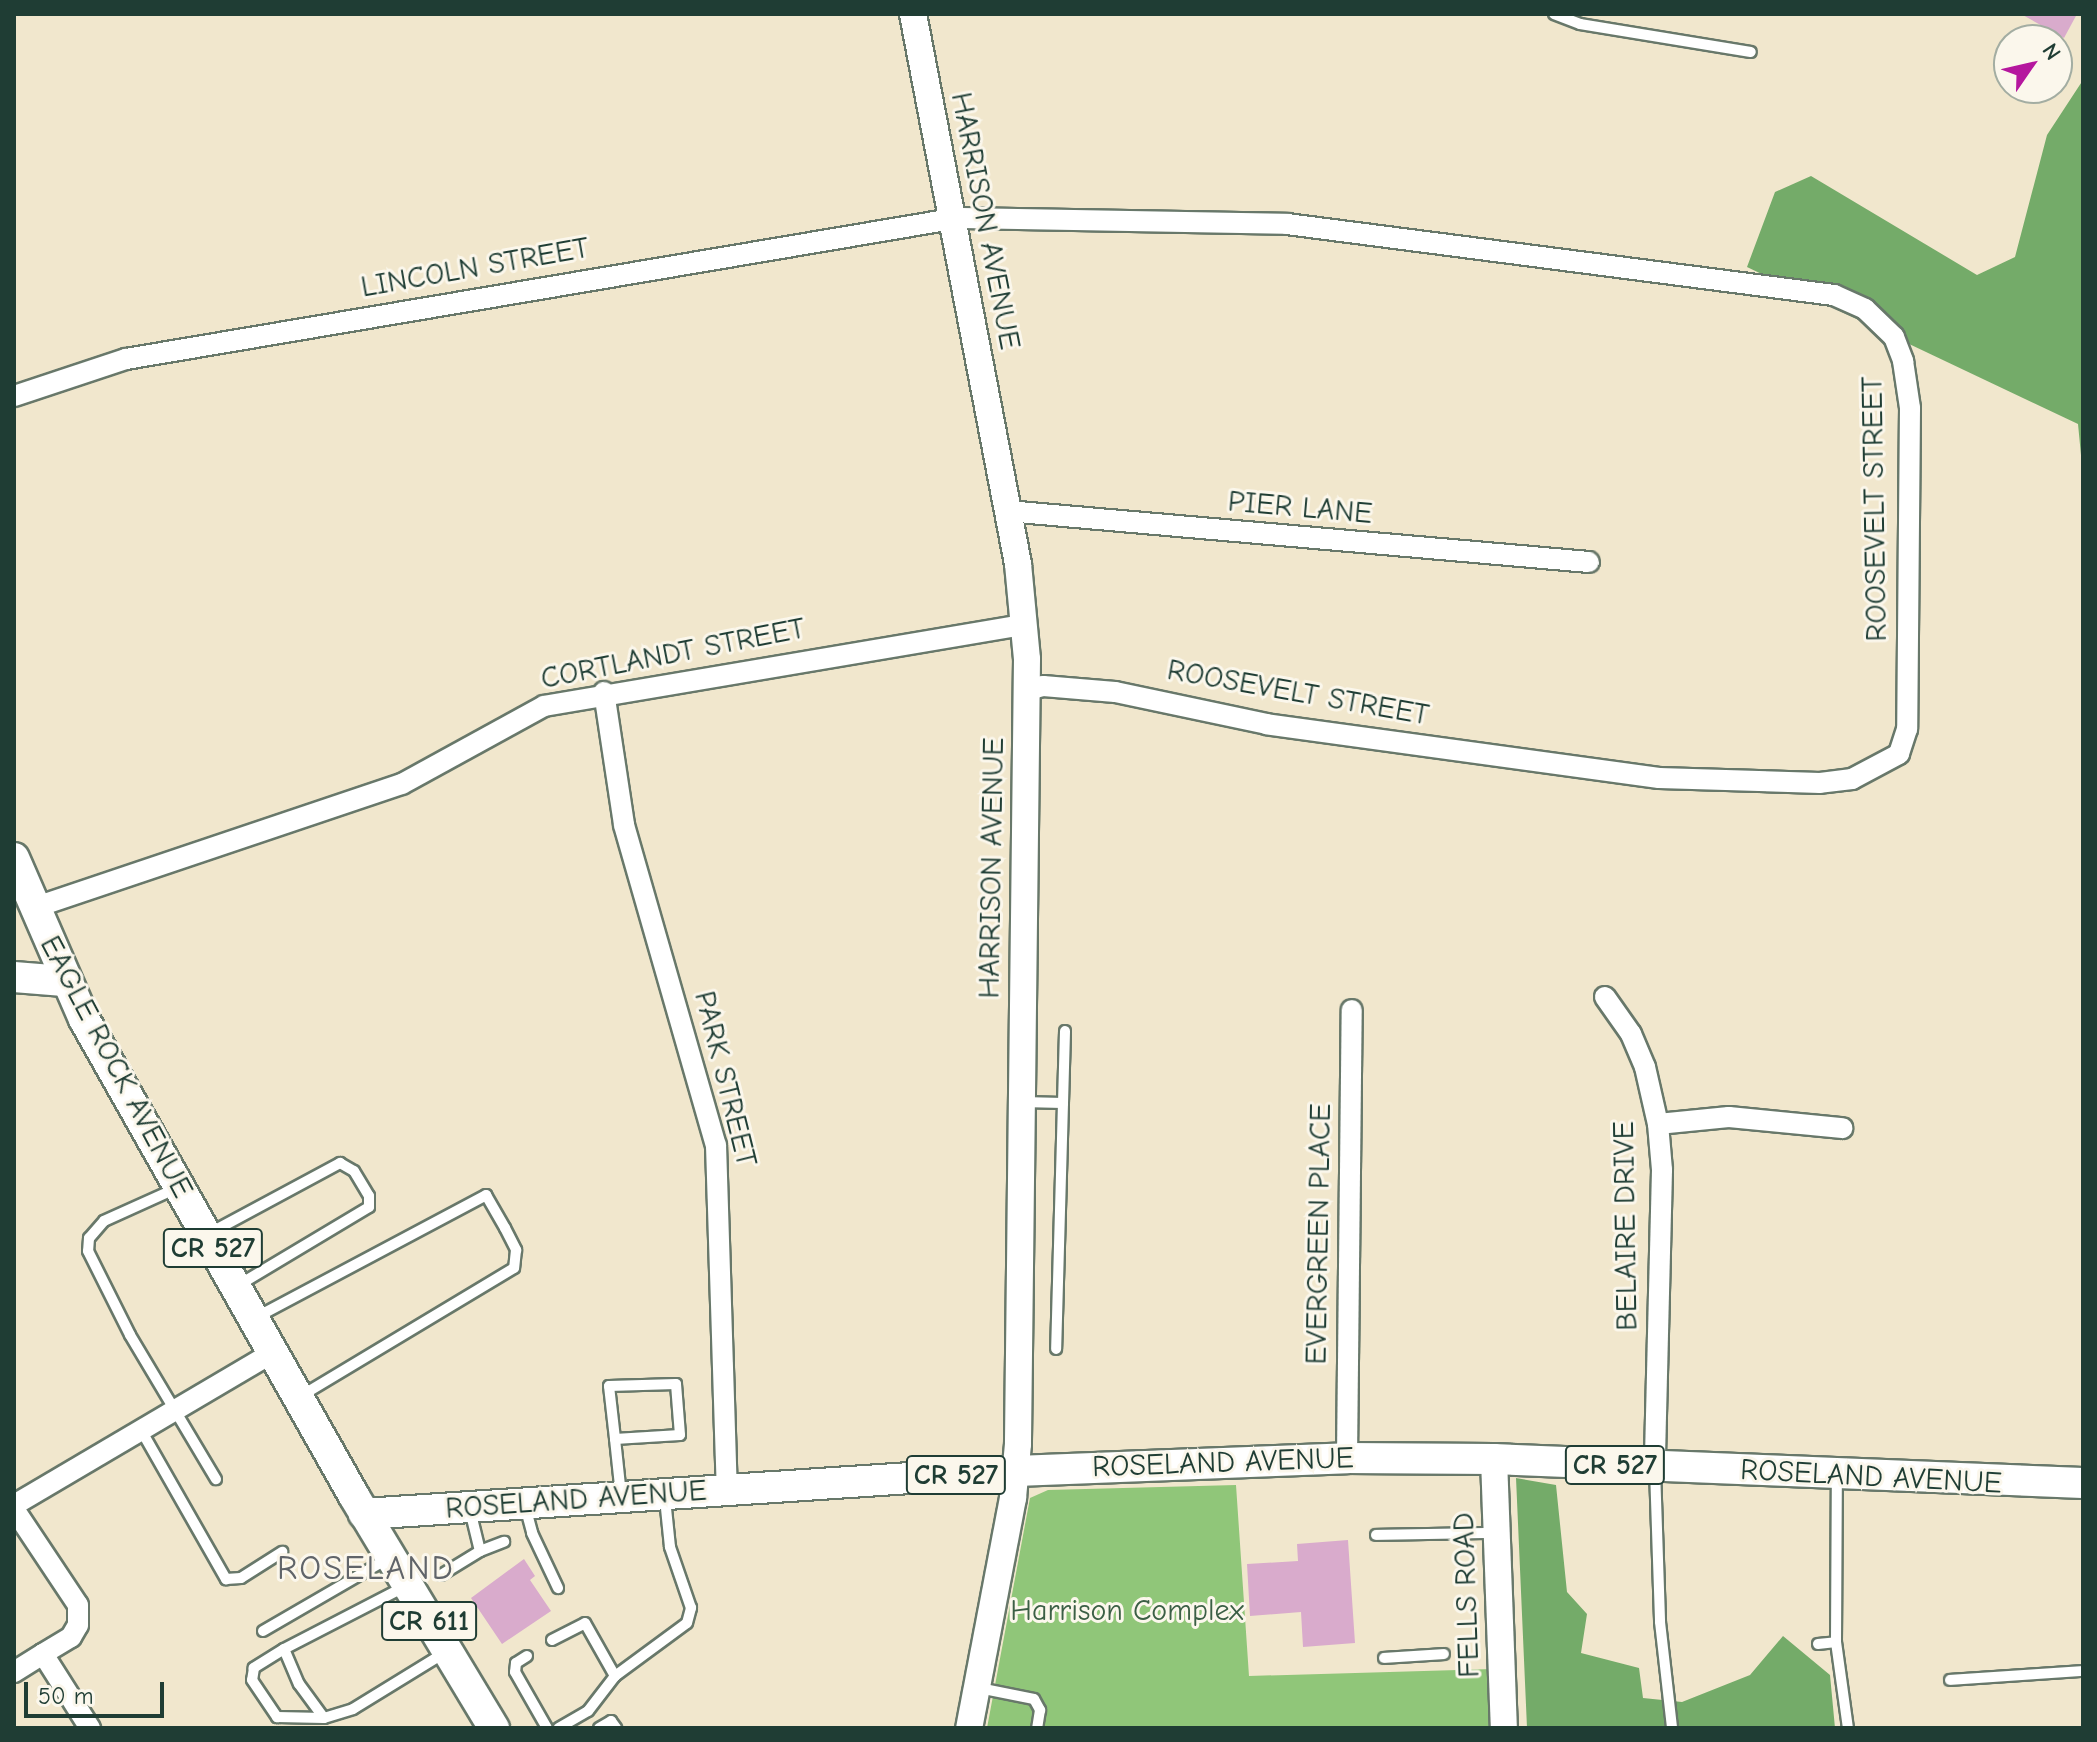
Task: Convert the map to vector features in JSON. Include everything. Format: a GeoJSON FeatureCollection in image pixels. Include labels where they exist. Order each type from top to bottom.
{"type":"FeatureCollection","features":[{"type":"Feature","properties":{"kind":"main road","name":"EAGLE ROCK AVENUE"},"geometry":{"type":"LineString","coordinates":[[14,858],[64,981],[364,1514],[494,1728]]}},
{"type":"Feature","properties":{"kind":"main road"},"geometry":{"type":"LineString","coordinates":[[14,977],[64,981]]}},
{"type":"Feature","properties":{"kind":"main road","name":"ROSELAND AVENUE"},"geometry":{"type":"LineString","coordinates":[[364,1514],[1016,1471],[1347,1458],[1494,1459],[2083,1483]]}},
{"type":"Feature","properties":{"kind":"street","name":"HARRISON AVENUE"},"geometry":{"type":"LineString","coordinates":[[913,14],[1007,511],[1025,625],[1016,1471],[969,1728]]}},
{"type":"Feature","properties":{"kind":"street","name":"LINCOLN STREET"},"geometry":{"type":"LineString","coordinates":[[14,396],[126,359],[952,218]]}},
{"type":"Feature","properties":{"kind":"street","name":"ROOSEVELT STREET"},"geometry":{"type":"LineString","coordinates":[[952,218],[1287,224],[1834,295],[1865,309],[1894,337],[1903,361],[1910,408],[1907,729],[1899,754],[1852,779],[1820,783],[1659,778],[1267,724],[1115,692],[1043,686],[1026,691]]}},
{"type":"Feature","properties":{"kind":"street","name":"PIER LANE"},"geometry":{"type":"LineString","coordinates":[[1007,511],[1589,562]]}},
{"type":"Feature","properties":{"kind":"street","name":"CORTLANDT STREET"},"geometry":{"type":"LineString","coordinates":[[33,908],[402,784],[520,716],[604,692],[1025,625]]}},
{"type":"Feature","properties":{"kind":"street","name":"PARK STREET"},"geometry":{"type":"LineString","coordinates":[[604,692],[624,825],[716,1145],[727,1489]]}},
{"type":"Feature","properties":{"kind":"street","name":"BELAIRE DRIVE"},"geometry":{"type":"LineString","coordinates":[[1605,997],[1631,1034],[1645,1067],[1658,1124],[1662,1170],[1655,1467]]}},
{"type":"Feature","properties":{"kind":"street","name":"EVERGREEN PLACE"},"geometry":{"type":"LineString","coordinates":[[1347,1458],[1352,1010]]}},
{"type":"Feature","properties":{"kind":"street"},"geometry":{"type":"LineString","coordinates":[[1658,1124],[1729,1117],[1842,1128]]}},
{"type":"Feature","properties":{"kind":"street"},"geometry":{"type":"LineString","coordinates":[[14,1672],[71,1637],[78,1625],[78,1605],[14,1507],[272,1353]]}},
{"type":"Feature","properties":{"kind":"street","name":"FELLS ROAD"},"geometry":{"type":"LineString","coordinates":[[1494,1459],[1504,1728]]}},
{"type":"Feature","properties":{"kind":"street"},"geometry":{"type":"LineString","coordinates":[[43,1654],[90,1728]]}},
{"type":"Feature","properties":{"kind":"lane"},"geometry":{"type":"LineString","coordinates":[[1554,14],[1580,24],[1751,52]]}},
{"type":"Feature","properties":{"kind":"lane"},"geometry":{"type":"LineString","coordinates":[[1056,1349],[1065,1031]]}},
{"type":"Feature","properties":{"kind":"lane"},"geometry":{"type":"LineString","coordinates":[[1020,1102],[1063,1103]]}},
{"type":"Feature","properties":{"kind":"lane"},"geometry":{"type":"LineString","coordinates":[[206,1236],[340,1163],[354,1171],[369,1196],[369,1207],[235,1287]]}},
{"type":"Feature","properties":{"kind":"lane"},"geometry":{"type":"LineString","coordinates":[[179,1187],[104,1221],[89,1238],[88,1251],[174,1411],[216,1479]]}},
{"type":"Feature","properties":{"kind":"lane"},"geometry":{"type":"LineString","coordinates":[[253,1319],[486,1195],[505,1228],[516,1250],[514,1268],[298,1398]]}},
{"type":"Feature","properties":{"kind":"lane"},"geometry":{"type":"LineString","coordinates":[[615,1439],[680,1435],[676,1384],[609,1386],[621,1497]]}},
{"type":"Feature","properties":{"kind":"lane"},"geometry":{"type":"LineString","coordinates":[[141,1430],[226,1579],[241,1578],[282,1552]]}},
{"type":"Feature","properties":{"kind":"lane"},"geometry":{"type":"LineString","coordinates":[[1655,1467],[1660,1622],[1672,1728]]}},
{"type":"Feature","properties":{"kind":"lane"},"geometry":{"type":"LineString","coordinates":[[1837,1475],[1836,1642],[1848,1728]]}},
{"type":"Feature","properties":{"kind":"lane"},"geometry":{"type":"LineString","coordinates":[[559,1728],[588,1711],[615,1676],[687,1623],[691,1608],[670,1547],[665,1494]]}},
{"type":"Feature","properties":{"kind":"lane"},"geometry":{"type":"LineString","coordinates":[[524,1504],[532,1533],[558,1588]]}},
{"type":"Feature","properties":{"kind":"lane"},"geometry":{"type":"LineString","coordinates":[[469,1508],[480,1551]]}},
{"type":"Feature","properties":{"kind":"lane"},"geometry":{"type":"LineString","coordinates":[[1376,1535],[1496,1533]]}},
{"type":"Feature","properties":{"kind":"lane"},"geometry":{"type":"LineString","coordinates":[[441,1575],[480,1551],[504,1542]]}},
{"type":"Feature","properties":{"kind":"lane"},"geometry":{"type":"LineString","coordinates":[[263,1631],[390,1557]]}},
{"type":"Feature","properties":{"kind":"lane"},"geometry":{"type":"LineString","coordinates":[[407,1585],[284,1649],[254,1668],[252,1680],[277,1717],[324,1718],[353,1709],[448,1651]]}},
{"type":"Feature","properties":{"kind":"lane"},"geometry":{"type":"LineString","coordinates":[[552,1640],[585,1623],[615,1676]]}},
{"type":"Feature","properties":{"kind":"lane"},"geometry":{"type":"LineString","coordinates":[[1818,1644],[1836,1642]]}},
{"type":"Feature","properties":{"kind":"lane"},"geometry":{"type":"LineString","coordinates":[[284,1649],[299,1684],[324,1718]]}},
{"type":"Feature","properties":{"kind":"lane"},"geometry":{"type":"LineString","coordinates":[[1384,1658],[1444,1654]]}},
{"type":"Feature","properties":{"kind":"lane"},"geometry":{"type":"LineString","coordinates":[[527,1656],[516,1663],[515,1672],[547,1728]]}},
{"type":"Feature","properties":{"kind":"lane"},"geometry":{"type":"LineString","coordinates":[[1950,1680],[2083,1671]]}},
{"type":"Feature","properties":{"kind":"lane"},"geometry":{"type":"LineString","coordinates":[[977,1688],[1034,1699],[1040,1710],[1037,1728]]}},
{"type":"Feature","properties":{"kind":"lane"},"geometry":{"type":"LineString","coordinates":[[599,1728],[611,1721],[616,1728]]}},
{"type":"Feature","properties":{"kind":"green space"},"geometry":{"type":"Polygon","coordinates":[[[2083,80],[2083,476],[2078,424],[1747,267],[1775,192],[1811,176],[1977,275],[2015,257],[2047,135],[2067,104],[2073,104],[2073,95],[2083,80]]]}},
{"type":"Feature","properties":{"kind":"green space"},"geometry":{"type":"Polygon","coordinates":[[[1516,1478],[1556,1485],[1567,1592],[1587,1614],[1581,1653],[1639,1668],[1643,1698],[1682,1702],[1750,1675],[1783,1636],[1830,1675],[1835,1728],[1527,1728],[1516,1478]]]}},
{"type":"Feature","properties":{"kind":"green space","name":"Harrison Complex"},"geometry":{"type":"Polygon","coordinates":[[[1236,1485],[1249,1676],[1492,1669],[1495,1728],[987,1728],[1030,1498],[1048,1490],[1236,1485]]]}},
{"type":"Feature","properties":{"kind":"building"},"geometry":{"type":"Polygon","coordinates":[[[2021,14],[2077,14],[2072,24],[2039,24],[2021,14]]]}},
{"type":"Feature","properties":{"kind":"building"},"geometry":{"type":"Polygon","coordinates":[[[1348,1540],[1355,1643],[1303,1647],[1301,1612],[1250,1616],[1247,1564],[1298,1561],[1297,1544],[1348,1540]]]}},
{"type":"Feature","properties":{"kind":"building"},"geometry":{"type":"Polygon","coordinates":[[[524,1559],[535,1576],[530,1580],[551,1611],[502,1644],[471,1598],[524,1559]]]}},
{"type":"Feature","properties":{"kind":"district","name":"ROSELAND"},"geometry":{"type":"Point","coordinates":[366,1569]}}]}
